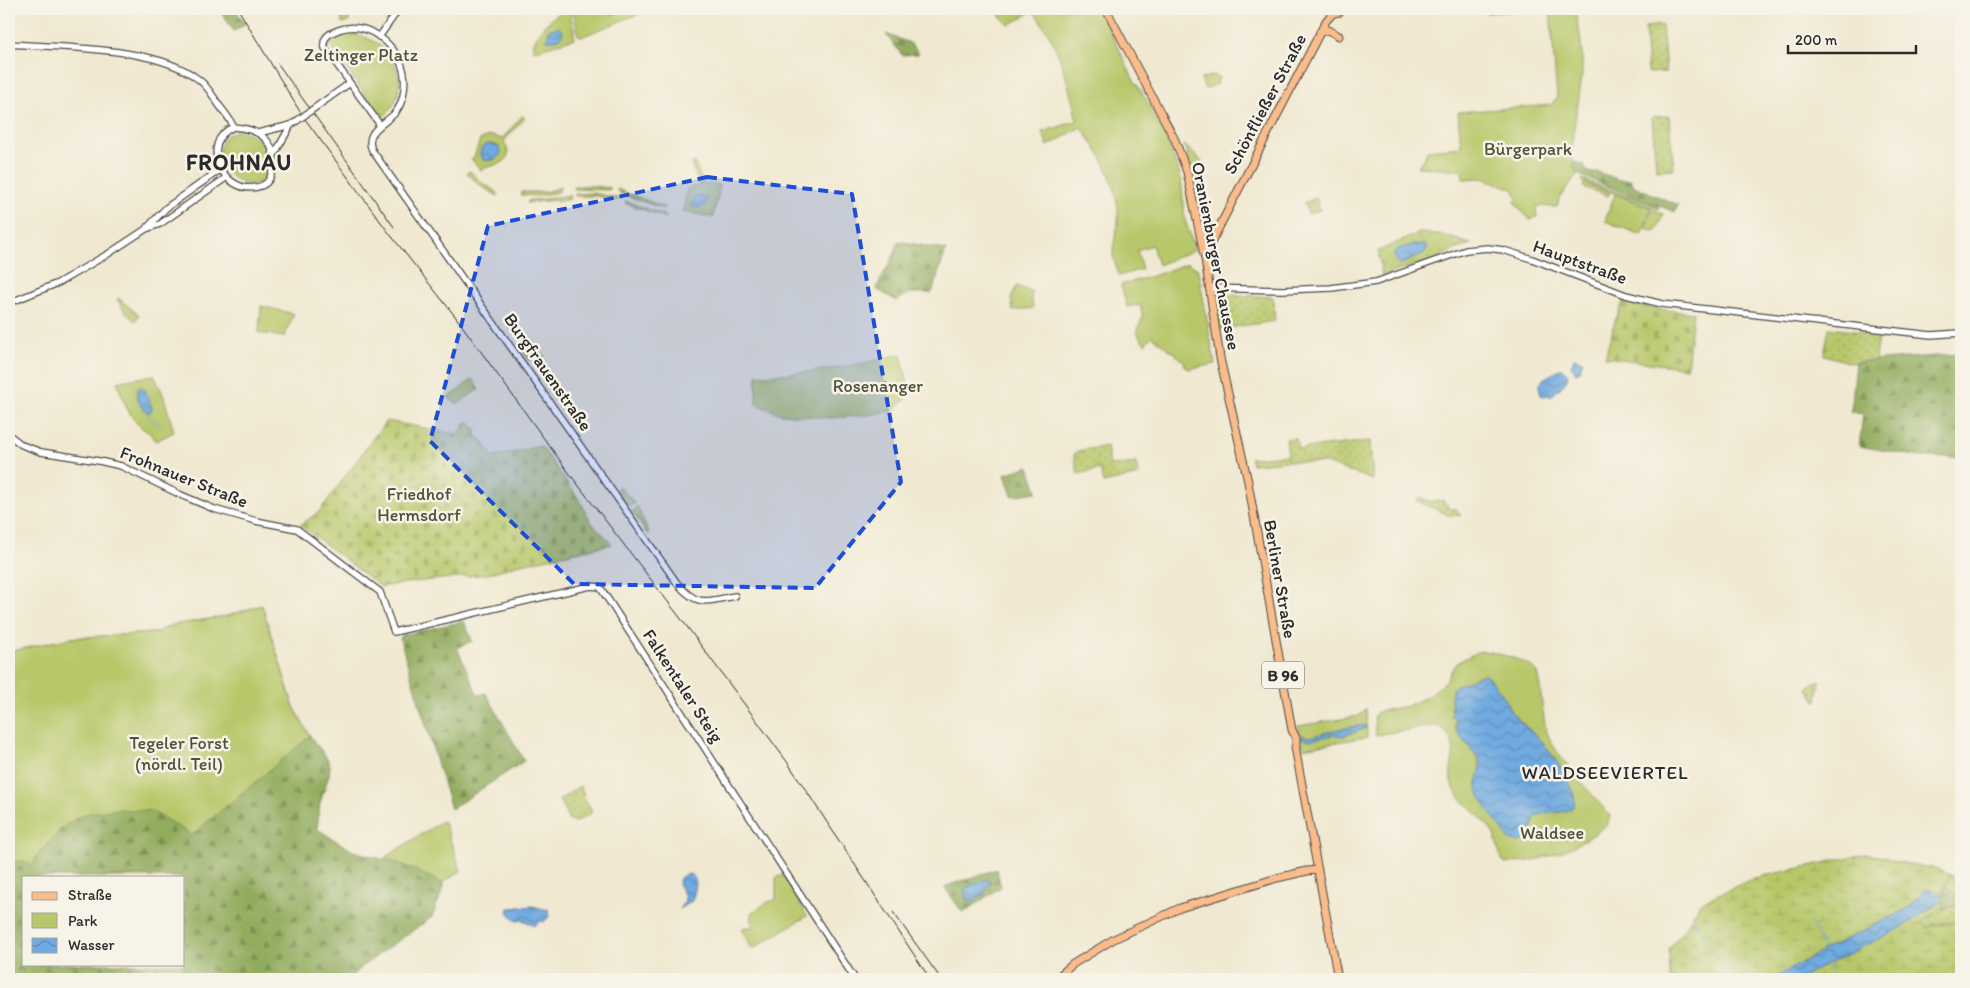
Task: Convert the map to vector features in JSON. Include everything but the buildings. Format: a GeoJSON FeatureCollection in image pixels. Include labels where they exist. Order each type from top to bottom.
{"type":"FeatureCollection","features":[{"type":"Feature","properties":{"kind":"main road","name":"Oranienburger Chaussee"},"geometry":{"type":"LineString","coordinates":[[1106,9],[1176,140],[1187,172],[1199,226],[1220,358],[1244,464]]}},
{"type":"Feature","properties":{"kind":"main road"},"geometry":{"type":"LineString","coordinates":[[1329,10],[1340,12],[1343,9]]}},
{"type":"Feature","properties":{"kind":"main road","name":"Schönfließer Straße"},"geometry":{"type":"LineString","coordinates":[[1203,252],[1207,249],[1326,21],[1329,10]]}},
{"type":"Feature","properties":{"kind":"main road"},"geometry":{"type":"LineString","coordinates":[[1320,32],[1328,30],[1339,36]]}},
{"type":"Feature","properties":{"kind":"main road"},"geometry":{"type":"LineString","coordinates":[[1199,226],[1208,234],[1218,228]]}},
{"type":"Feature","properties":{"kind":"main road","name":"Berliner Straße"},"geometry":{"type":"LineString","coordinates":[[1244,464],[1292,738],[1296,749],[1338,979]]}},
{"type":"Feature","properties":{"kind":"main road"},"geometry":{"type":"LineString","coordinates":[[1051,979],[1059,976],[1064,970],[1121,935],[1180,908],[1276,878],[1307,870],[1318,870]]}},
{"type":"Feature","properties":{"kind":"street"},"geometry":{"type":"LineString","coordinates":[[379,36],[399,9]]}},
{"type":"Feature","properties":{"kind":"street"},"geometry":{"type":"LineString","coordinates":[[342,29],[366,30],[379,36],[398,58],[405,82],[403,96],[398,109],[380,125],[325,48],[325,38],[329,34],[342,29]]}},
{"type":"Feature","properties":{"kind":"street"},"geometry":{"type":"LineString","coordinates":[[9,44],[103,50],[150,59],[178,67],[204,84],[234,127]]}},
{"type":"Feature","properties":{"kind":"street"},"geometry":{"type":"LineString","coordinates":[[258,133],[291,125],[350,83]]}},
{"type":"Feature","properties":{"kind":"street"},"geometry":{"type":"LineString","coordinates":[[274,155],[270,144],[258,133],[245,128],[234,127],[223,134],[217,146],[217,158],[227,177],[244,187],[254,188],[262,186],[270,178],[274,155],[291,125]]}},
{"type":"Feature","properties":{"kind":"street","name":"Burgfrauenstraße"},"geometry":{"type":"LineString","coordinates":[[380,125],[370,139],[372,150],[677,583],[687,594],[699,600],[707,601],[735,596]]}},
{"type":"Feature","properties":{"kind":"street"},"geometry":{"type":"LineString","coordinates":[[9,303],[75,274],[146,228],[166,208],[221,168]]}},
{"type":"Feature","properties":{"kind":"street"},"geometry":{"type":"LineString","coordinates":[[146,228],[160,224],[227,177]]}},
{"type":"Feature","properties":{"kind":"street","name":"Hauptstraße"},"geometry":{"type":"LineString","coordinates":[[1209,288],[1282,290],[1331,288],[1367,283],[1405,273],[1466,250],[1488,248],[1532,259],[1622,293],[1662,304],[1931,335],[1961,333]]}},
{"type":"Feature","properties":{"kind":"street","name":"Frohnauer Straße"},"geometry":{"type":"LineString","coordinates":[[9,435],[22,445],[41,452],[121,466],[214,509],[256,521],[297,529],[380,592],[394,632]]}},
{"type":"Feature","properties":{"kind":"street","name":"Falkentaler Steig"},"geometry":{"type":"LineString","coordinates":[[394,632],[590,586],[600,587],[855,979]]}},
{"type":"Feature","properties":{"kind":"highlighted area"},"geometry":{"type":"Polygon","coordinates":[[[707,177],[852,194],[901,482],[815,588],[574,584],[430,441],[488,226],[707,177]]]}},
{"type":"Feature","properties":{"kind":"green space"},"geometry":{"type":"Polygon","coordinates":[[[219,9],[235,9],[245,24],[234,31],[219,9]]]}},
{"type":"Feature","properties":{"kind":"green space"},"geometry":{"type":"Polygon","coordinates":[[[340,9],[348,9],[349,22],[342,23],[340,9]]]}},
{"type":"Feature","properties":{"kind":"green space"},"geometry":{"type":"Polygon","coordinates":[[[567,9],[570,11],[575,38],[534,51],[532,49],[534,42],[541,30],[550,20],[567,9]]]}},
{"type":"Feature","properties":{"kind":"green space"},"geometry":{"type":"Polygon","coordinates":[[[573,9],[614,9],[607,10],[611,15],[623,9],[651,9],[581,37],[578,35],[573,9]]]}},
{"type":"Feature","properties":{"kind":"green space"},"geometry":{"type":"Polygon","coordinates":[[[993,9],[1099,9],[1132,77],[1168,141],[1181,178],[1185,220],[1195,250],[1158,265],[1152,245],[1137,250],[1142,269],[1119,276],[1113,252],[1118,223],[1118,209],[1113,184],[1102,160],[1081,127],[1048,146],[1042,132],[1077,121],[1066,77],[1050,37],[1033,11],[1009,25],[993,9]]]}},
{"type":"Feature","properties":{"kind":"green space"},"geometry":{"type":"Polygon","coordinates":[[[1487,9],[1538,9],[1487,13],[1487,9]]]}},
{"type":"Feature","properties":{"kind":"green space","name":"Bürgerpark"},"geometry":{"type":"Polygon","coordinates":[[[1550,9],[1574,9],[1579,32],[1582,71],[1572,155],[1573,166],[1577,174],[1559,199],[1557,207],[1536,206],[1537,217],[1529,219],[1514,202],[1518,199],[1513,189],[1482,178],[1463,179],[1462,170],[1417,167],[1428,150],[1461,147],[1458,112],[1551,105],[1557,97],[1550,9]]]}},
{"type":"Feature","properties":{"kind":"green space"},"geometry":{"type":"Polygon","coordinates":[[[1662,25],[1666,72],[1648,73],[1645,27],[1662,25]]]}},
{"type":"Feature","properties":{"kind":"green space","name":"Zeltinger Platz"},"geometry":{"type":"Polygon","coordinates":[[[350,34],[365,37],[378,44],[388,53],[395,65],[399,78],[399,91],[394,104],[384,116],[379,114],[329,44],[332,39],[350,34]]]}},
{"type":"Feature","properties":{"kind":"green space"},"geometry":{"type":"Polygon","coordinates":[[[886,34],[910,43],[918,54],[902,55],[886,34]]]}},
{"type":"Feature","properties":{"kind":"green space"},"geometry":{"type":"Polygon","coordinates":[[[1214,75],[1219,77],[1217,84],[1205,89],[1201,79],[1214,75]]]}},
{"type":"Feature","properties":{"kind":"green space"},"geometry":{"type":"Polygon","coordinates":[[[522,116],[525,118],[504,141],[508,156],[506,160],[481,170],[471,159],[474,157],[480,140],[491,136],[502,139],[522,116]],[[496,145],[484,146],[482,159],[491,161],[501,154],[496,145]]]}},
{"type":"Feature","properties":{"kind":"green space"},"geometry":{"type":"Polygon","coordinates":[[[1669,116],[1674,169],[1656,170],[1652,117],[1669,116]]]}},
{"type":"Feature","properties":{"kind":"green space"},"geometry":{"type":"Polygon","coordinates":[[[237,131],[256,137],[267,150],[269,169],[262,182],[250,184],[239,181],[223,165],[220,154],[221,144],[226,136],[237,131]]]}},
{"type":"Feature","properties":{"kind":"green space"},"geometry":{"type":"Polygon","coordinates":[[[1184,145],[1202,161],[1194,173],[1194,177],[1184,145]]]}},
{"type":"Feature","properties":{"kind":"green space"},"geometry":{"type":"Polygon","coordinates":[[[1565,159],[1585,165],[1585,170],[1591,173],[1598,172],[1620,180],[1631,180],[1634,186],[1678,205],[1675,212],[1577,174],[1559,199],[1557,207],[1565,159]]]}},
{"type":"Feature","properties":{"kind":"green space"},"geometry":{"type":"Polygon","coordinates":[[[694,162],[704,185],[715,184],[719,186],[713,218],[683,211],[687,189],[700,186],[691,163],[694,162]]]}},
{"type":"Feature","properties":{"kind":"green space"},"geometry":{"type":"Polygon","coordinates":[[[470,171],[481,182],[497,192],[498,196],[482,187],[467,173],[470,171]]]}},
{"type":"Feature","properties":{"kind":"green space"},"geometry":{"type":"Polygon","coordinates":[[[1583,179],[1659,207],[1658,210],[1582,181],[1583,179]]]}},
{"type":"Feature","properties":{"kind":"green space"},"geometry":{"type":"Polygon","coordinates":[[[1584,183],[1610,193],[1608,196],[1583,187],[1584,183]]]}},
{"type":"Feature","properties":{"kind":"green space"},"geometry":{"type":"Polygon","coordinates":[[[574,186],[611,188],[608,190],[574,189],[574,186]]]}},
{"type":"Feature","properties":{"kind":"green space"},"geometry":{"type":"Polygon","coordinates":[[[561,187],[558,192],[538,196],[521,195],[521,192],[545,192],[561,187]]]}},
{"type":"Feature","properties":{"kind":"green space"},"geometry":{"type":"Polygon","coordinates":[[[617,189],[664,207],[663,209],[619,193],[617,189]]]}},
{"type":"Feature","properties":{"kind":"green space"},"geometry":{"type":"Polygon","coordinates":[[[593,193],[618,198],[617,200],[597,196],[575,196],[575,194],[593,193]]]}},
{"type":"Feature","properties":{"kind":"green space"},"geometry":{"type":"Polygon","coordinates":[[[1615,194],[1651,208],[1641,235],[1605,221],[1615,194]]]}},
{"type":"Feature","properties":{"kind":"green space"},"geometry":{"type":"Polygon","coordinates":[[[569,195],[570,197],[566,198],[570,199],[556,202],[555,200],[527,203],[529,200],[569,195]]]}},
{"type":"Feature","properties":{"kind":"green space"},"geometry":{"type":"Polygon","coordinates":[[[1316,198],[1320,210],[1308,214],[1304,203],[1316,198]]]}},
{"type":"Feature","properties":{"kind":"green space"},"geometry":{"type":"Polygon","coordinates":[[[626,201],[664,215],[666,218],[625,203],[626,201]]]}},
{"type":"Feature","properties":{"kind":"green space"},"geometry":{"type":"Polygon","coordinates":[[[1652,210],[1663,214],[1656,232],[1645,228],[1652,210]]]}},
{"type":"Feature","properties":{"kind":"green space"},"geometry":{"type":"Polygon","coordinates":[[[1419,233],[1439,234],[1471,244],[1434,259],[1382,276],[1378,251],[1419,233]],[[1416,244],[1398,249],[1394,254],[1396,262],[1402,264],[1423,254],[1425,251],[1416,244]]]}},
{"type":"Feature","properties":{"kind":"green space"},"geometry":{"type":"Polygon","coordinates":[[[898,241],[946,250],[932,293],[910,293],[897,301],[876,289],[895,253],[898,241]]]}},
{"type":"Feature","properties":{"kind":"green space"},"geometry":{"type":"Polygon","coordinates":[[[1188,263],[1198,269],[1215,364],[1188,369],[1184,364],[1185,362],[1152,336],[1145,344],[1137,331],[1143,317],[1140,305],[1127,307],[1121,285],[1188,263]]]}},
{"type":"Feature","properties":{"kind":"green space"},"geometry":{"type":"Polygon","coordinates":[[[1017,286],[1031,292],[1033,308],[1013,311],[1011,298],[1017,286]]]}},
{"type":"Feature","properties":{"kind":"green space"},"geometry":{"type":"Polygon","coordinates":[[[1218,295],[1273,297],[1275,321],[1221,329],[1217,298],[1218,295]]]}},
{"type":"Feature","properties":{"kind":"green space"},"geometry":{"type":"Polygon","coordinates":[[[118,298],[139,315],[135,321],[126,313],[118,298]]]}},
{"type":"Feature","properties":{"kind":"green space"},"geometry":{"type":"Polygon","coordinates":[[[1624,300],[1657,309],[1693,313],[1687,368],[1605,357],[1615,321],[1624,300]]]}},
{"type":"Feature","properties":{"kind":"green space"},"geometry":{"type":"Polygon","coordinates":[[[261,306],[294,314],[284,337],[259,333],[261,306]]]}},
{"type":"Feature","properties":{"kind":"green space"},"geometry":{"type":"Polygon","coordinates":[[[1829,328],[1879,334],[1876,360],[1851,363],[1824,355],[1829,328]]]}},
{"type":"Feature","properties":{"kind":"green space"},"geometry":{"type":"Polygon","coordinates":[[[530,338],[545,357],[529,360],[519,346],[530,338]]]}},
{"type":"Feature","properties":{"kind":"green space","name":"Rosenanger"},"geometry":{"type":"Polygon","coordinates":[[[901,354],[910,394],[895,410],[868,415],[830,418],[781,414],[756,404],[757,375],[829,369],[901,354]]]}},
{"type":"Feature","properties":{"kind":"green space"},"geometry":{"type":"Polygon","coordinates":[[[1961,354],[1961,369],[1951,380],[1961,389],[1961,457],[1921,457],[1859,446],[1863,414],[1851,412],[1856,362],[1961,354]]]}},
{"type":"Feature","properties":{"kind":"green space"},"geometry":{"type":"Polygon","coordinates":[[[154,375],[163,394],[174,432],[156,441],[133,418],[117,382],[154,375]]]}},
{"type":"Feature","properties":{"kind":"green space"},"geometry":{"type":"Polygon","coordinates":[[[473,379],[479,389],[458,404],[448,398],[473,379]]]}},
{"type":"Feature","properties":{"kind":"green space","name":"Friedhof Hermsdorf"},"geometry":{"type":"Polygon","coordinates":[[[386,421],[458,434],[468,421],[476,429],[476,436],[482,440],[493,457],[541,446],[580,501],[591,522],[612,544],[517,565],[487,574],[381,587],[300,525],[319,512],[386,421]]]}},
{"type":"Feature","properties":{"kind":"green space"},"geometry":{"type":"Polygon","coordinates":[[[1296,438],[1298,449],[1370,441],[1373,480],[1326,463],[1289,461],[1252,464],[1250,458],[1288,455],[1286,439],[1296,438]]]}},
{"type":"Feature","properties":{"kind":"green space"},"geometry":{"type":"Polygon","coordinates":[[[1107,446],[1110,466],[1136,463],[1139,475],[1103,483],[1100,469],[1078,474],[1074,455],[1077,451],[1107,446]]]}},
{"type":"Feature","properties":{"kind":"green space"},"geometry":{"type":"Polygon","coordinates":[[[1029,466],[1037,492],[1012,496],[1005,474],[1029,466]]]}},
{"type":"Feature","properties":{"kind":"green space"},"geometry":{"type":"Polygon","coordinates":[[[619,486],[635,503],[630,506],[627,505],[616,490],[619,486]]]}},
{"type":"Feature","properties":{"kind":"green space"},"geometry":{"type":"Polygon","coordinates":[[[1420,497],[1432,502],[1443,500],[1449,508],[1456,509],[1461,515],[1451,516],[1417,501],[1420,497]]]}},
{"type":"Feature","properties":{"kind":"green space"},"geometry":{"type":"Polygon","coordinates":[[[637,506],[649,533],[647,534],[632,511],[637,506]]]}},
{"type":"Feature","properties":{"kind":"green space","name":"Tegeler Forst (nördl. Teil)"},"geometry":{"type":"Polygon","coordinates":[[[262,605],[293,705],[310,736],[327,758],[330,766],[320,803],[317,829],[353,851],[404,865],[442,883],[444,886],[432,917],[364,965],[352,979],[9,979],[9,652],[70,638],[154,633],[173,625],[227,616],[262,605]]]}},
{"type":"Feature","properties":{"kind":"green space"},"geometry":{"type":"Polygon","coordinates":[[[262,605],[293,705],[310,736],[192,835],[152,811],[119,809],[89,813],[76,818],[62,828],[37,856],[33,866],[22,861],[9,861],[9,652],[70,638],[154,633],[173,625],[227,616],[262,605]]]}},
{"type":"Feature","properties":{"kind":"green space"},"geometry":{"type":"Polygon","coordinates":[[[464,621],[472,641],[457,648],[478,695],[486,693],[524,761],[451,809],[400,639],[402,635],[464,621]]]}},
{"type":"Feature","properties":{"kind":"green space","name":"Waldsee"},"geometry":{"type":"Polygon","coordinates":[[[1477,652],[1497,653],[1526,663],[1535,670],[1539,682],[1546,730],[1554,747],[1568,767],[1610,816],[1608,824],[1585,840],[1547,857],[1505,863],[1492,831],[1454,790],[1451,777],[1453,745],[1444,730],[1440,727],[1432,726],[1376,735],[1374,717],[1376,713],[1407,706],[1428,696],[1446,681],[1458,662],[1477,652]],[[1480,675],[1452,689],[1452,716],[1456,720],[1455,728],[1479,760],[1483,798],[1510,840],[1533,827],[1535,817],[1539,814],[1571,809],[1574,805],[1574,797],[1569,782],[1554,760],[1538,738],[1511,712],[1504,697],[1487,676],[1480,675]]]}},
{"type":"Feature","properties":{"kind":"green space"},"geometry":{"type":"Polygon","coordinates":[[[1820,680],[1816,701],[1808,689],[1809,686],[1820,680]]]}},
{"type":"Feature","properties":{"kind":"green space"},"geometry":{"type":"Polygon","coordinates":[[[1366,708],[1367,737],[1303,748],[1298,726],[1359,716],[1366,708]],[[1365,725],[1339,729],[1310,737],[1301,735],[1310,740],[1332,735],[1343,736],[1366,728],[1365,725]]]}},
{"type":"Feature","properties":{"kind":"green space"},"geometry":{"type":"Polygon","coordinates":[[[580,786],[584,794],[583,797],[591,808],[591,813],[576,822],[569,820],[559,800],[580,786]]]}},
{"type":"Feature","properties":{"kind":"green space"},"geometry":{"type":"Polygon","coordinates":[[[442,821],[444,822],[461,871],[442,883],[384,858],[442,821]]]}},
{"type":"Feature","properties":{"kind":"green space"},"geometry":{"type":"Polygon","coordinates":[[[1864,854],[1937,869],[1950,875],[1941,895],[1938,892],[1926,889],[1907,909],[1824,950],[1773,979],[1670,979],[1669,949],[1689,923],[1699,903],[1754,878],[1864,854]]]}},
{"type":"Feature","properties":{"kind":"green space"},"geometry":{"type":"Polygon","coordinates":[[[997,869],[1001,887],[963,913],[944,887],[997,869]],[[981,882],[969,886],[965,898],[973,901],[986,890],[981,882]]]}},
{"type":"Feature","properties":{"kind":"green space"},"geometry":{"type":"Polygon","coordinates":[[[783,875],[807,916],[752,949],[741,930],[744,927],[752,927],[751,913],[768,902],[776,900],[776,878],[783,875]]]}},
{"type":"Feature","properties":{"kind":"green space"},"geometry":{"type":"Polygon","coordinates":[[[1950,875],[1961,880],[1961,920],[1927,928],[1922,922],[1943,909],[1955,906],[1958,897],[1945,884],[1950,875]]]}},
{"type":"Feature","properties":{"kind":"green space"},"geometry":{"type":"Polygon","coordinates":[[[1945,884],[1958,897],[1955,906],[1943,909],[1941,895],[1945,884]]]}},
{"type":"Feature","properties":{"kind":"green space"},"geometry":{"type":"Polygon","coordinates":[[[1943,900],[1943,909],[1922,922],[1927,928],[1961,920],[1961,979],[1798,979],[1943,900]]]}},
{"type":"Feature","properties":{"kind":"water"},"geometry":{"type":"Polygon","coordinates":[[[559,27],[563,31],[561,37],[555,40],[547,40],[549,30],[559,27]]]}},
{"type":"Feature","properties":{"kind":"water"},"geometry":{"type":"Polygon","coordinates":[[[490,144],[499,147],[501,154],[495,159],[486,161],[480,156],[481,149],[490,144]]]}},
{"type":"Feature","properties":{"kind":"water"},"geometry":{"type":"Polygon","coordinates":[[[699,196],[707,199],[706,204],[699,208],[693,207],[692,202],[695,197],[699,196]]]}},
{"type":"Feature","properties":{"kind":"water"},"geometry":{"type":"Polygon","coordinates":[[[1416,244],[1426,245],[1427,249],[1423,254],[1402,264],[1396,262],[1394,254],[1398,249],[1416,244]]]}},
{"type":"Feature","properties":{"kind":"water"},"geometry":{"type":"Polygon","coordinates":[[[1574,358],[1583,361],[1579,372],[1576,373],[1571,366],[1574,358]]]}},
{"type":"Feature","properties":{"kind":"water"},"geometry":{"type":"Polygon","coordinates":[[[1563,369],[1568,374],[1566,382],[1552,395],[1541,396],[1539,386],[1543,379],[1563,369]]]}},
{"type":"Feature","properties":{"kind":"water"},"geometry":{"type":"Polygon","coordinates":[[[139,387],[143,388],[148,395],[152,409],[149,413],[139,402],[137,395],[139,387]]]}},
{"type":"Feature","properties":{"kind":"water","name":"Waldsee"},"geometry":{"type":"Polygon","coordinates":[[[1484,674],[1492,681],[1505,699],[1511,712],[1538,738],[1556,760],[1568,780],[1574,798],[1574,805],[1567,811],[1535,817],[1527,836],[1521,841],[1510,840],[1483,802],[1477,788],[1481,768],[1480,761],[1461,737],[1456,727],[1456,720],[1452,717],[1451,696],[1454,687],[1484,674]]]}},
{"type":"Feature","properties":{"kind":"water"},"geometry":{"type":"Polygon","coordinates":[[[1365,725],[1366,728],[1343,736],[1332,735],[1310,740],[1301,738],[1300,735],[1310,737],[1339,729],[1365,725]]]}},
{"type":"Feature","properties":{"kind":"water"},"geometry":{"type":"Polygon","coordinates":[[[686,874],[694,877],[695,889],[692,901],[679,909],[685,901],[684,894],[678,884],[680,878],[686,874]]]}},
{"type":"Feature","properties":{"kind":"water"},"geometry":{"type":"Polygon","coordinates":[[[985,880],[991,880],[982,894],[976,899],[967,900],[964,889],[985,880]]]}},
{"type":"Feature","properties":{"kind":"water"},"geometry":{"type":"Polygon","coordinates":[[[1926,889],[1938,892],[1943,900],[1901,928],[1798,979],[1773,979],[1824,950],[1907,909],[1926,889]]]}},
{"type":"Feature","properties":{"kind":"water"},"geometry":{"type":"Polygon","coordinates":[[[532,906],[549,910],[549,917],[544,922],[539,921],[535,926],[523,920],[516,921],[508,912],[509,908],[532,906]]]}},
{"type":"Feature","properties":{"kind":"waterway"},"geometry":{"type":"LineString","coordinates":[[148,413],[150,419],[157,422],[160,427]]}},
{"type":"Feature","properties":{"kind":"waterway"},"geometry":{"type":"LineString","coordinates":[[1691,913],[1730,979]]}},
{"type":"Feature","properties":{"kind":"waterway"},"geometry":{"type":"LineString","coordinates":[[1810,921],[1824,950]]}},
{"type":"Feature","properties":{"kind":"waterway"},"geometry":{"type":"LineString","coordinates":[[1828,964],[1832,979]]}},
{"type":"Feature","properties":{"kind":"tram line"},"geometry":{"type":"LineString","coordinates":[[238,9],[302,115],[389,233],[455,316],[572,477],[685,624],[788,763],[930,979]]}},
{"type":"Feature","properties":{"kind":"tram line"},"geometry":{"type":"LineString","coordinates":[[278,64],[394,227]]}},
{"type":"Feature","properties":{"kind":"tram line"},"geometry":{"type":"LineString","coordinates":[[893,912],[941,979]]}},
{"type":"Feature","properties":{"kind":"district","name":"FROHNAU"},"geometry":{"type":"Point","coordinates":[239,162]}},
{"type":"Feature","properties":{"kind":"district","name":"WALDSEEVIERTEL"},"geometry":{"type":"Point","coordinates":[1605,772]}}]}
